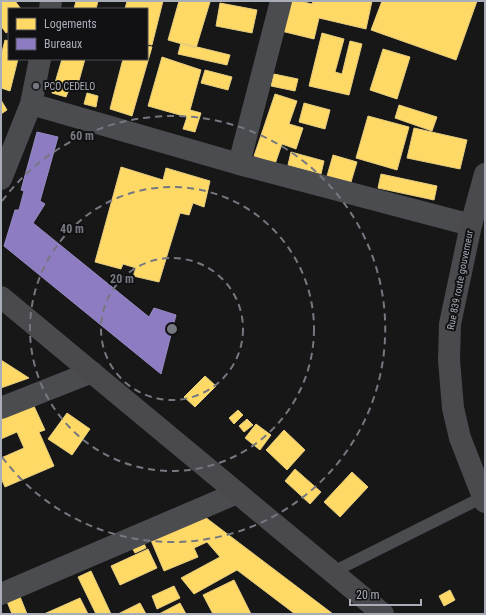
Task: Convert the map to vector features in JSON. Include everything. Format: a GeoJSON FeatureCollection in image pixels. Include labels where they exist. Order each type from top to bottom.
{"type":"FeatureCollection","features":[{"type":"Feature","properties":{"kind":"street"},"geometry":{"type":"LineString","coordinates":[[239,164],[281,1]]}},
{"type":"Feature","properties":{"kind":"street"},"geometry":{"type":"LineString","coordinates":[[1,179],[31,104],[40,60]]}},
{"type":"Feature","properties":{"kind":"street"},"geometry":{"type":"LineString","coordinates":[[31,104],[239,164],[472,225]]}},
{"type":"Feature","properties":{"kind":"street","name":"Rue 839 route gouverneur"},"geometry":{"type":"LineString","coordinates":[[484,499],[460,438],[453,408],[449,360],[450,324],[485,174]]}},
{"type":"Feature","properties":{"kind":"street"},"geometry":{"type":"LineString","coordinates":[[1,297],[383,614]]}},
{"type":"Feature","properties":{"kind":"street"},"geometry":{"type":"LineString","coordinates":[[1,408],[92,372]]}},
{"type":"Feature","properties":{"kind":"street"},"geometry":{"type":"LineString","coordinates":[[1,594],[237,492]]}},
{"type":"Feature","properties":{"kind":"lane"},"geometry":{"type":"LineString","coordinates":[[333,572],[484,499]]}},
{"type":"Feature","properties":{"kind":"building: Logements"},"geometry":{"type":"Polygon","coordinates":[[[1,1],[15,1],[20,8],[8,8],[8,32],[6,33],[1,26],[1,1]]]}},
{"type":"Feature","properties":{"kind":"building: Logements"},"geometry":{"type":"Polygon","coordinates":[[[76,1],[98,1],[96,8],[74,8],[76,1]]]}},
{"type":"Feature","properties":{"kind":"building: Logements"},"geometry":{"type":"Polygon","coordinates":[[[127,1],[163,1],[152,45],[148,44],[148,8],[125,8],[127,1]]]}},
{"type":"Feature","properties":{"kind":"building: Logements"},"geometry":{"type":"Polygon","coordinates":[[[179,1],[210,2],[196,48],[168,40],[179,1]]]}},
{"type":"Feature","properties":{"kind":"building: Logements"},"geometry":{"type":"Polygon","coordinates":[[[288,1],[299,1],[312,4],[313,1],[372,1],[366,29],[319,18],[314,39],[281,31],[288,1]]]}},
{"type":"Feature","properties":{"kind":"building: Logements"},"geometry":{"type":"Polygon","coordinates":[[[382,1],[477,1],[456,60],[371,30],[382,1]]]}},
{"type":"Feature","properties":{"kind":"building: Logements"},"geometry":{"type":"Polygon","coordinates":[[[220,3],[257,10],[252,33],[216,26],[220,3]]]}},
{"type":"Feature","properties":{"kind":"building: Logements"},"geometry":{"type":"Polygon","coordinates":[[[322,33],[344,39],[335,72],[342,74],[350,41],[362,44],[349,95],[309,86],[322,33]]]}},
{"type":"Feature","properties":{"kind":"building: Logements"},"geometry":{"type":"Polygon","coordinates":[[[5,40],[8,41],[8,60],[18,60],[10,91],[1,88],[1,56],[5,40]]]}},
{"type":"Feature","properties":{"kind":"building: Logements"},"geometry":{"type":"Polygon","coordinates":[[[181,43],[230,55],[227,65],[178,54],[181,43]]]}},
{"type":"Feature","properties":{"kind":"building: Logements"},"geometry":{"type":"Polygon","coordinates":[[[148,46],[152,47],[132,116],[110,109],[123,60],[148,60],[148,46]]]}},
{"type":"Feature","properties":{"kind":"building: Logements"},"geometry":{"type":"Polygon","coordinates":[[[383,49],[410,57],[397,99],[370,90],[383,49]]]}},
{"type":"Feature","properties":{"kind":"building: Logements"},"geometry":{"type":"Polygon","coordinates":[[[162,57],[201,70],[190,110],[201,113],[195,132],[183,129],[187,117],[148,106],[162,57]]]}},
{"type":"Feature","properties":{"kind":"building: Logements"},"geometry":{"type":"Polygon","coordinates":[[[62,60],[85,60],[77,88],[70,87],[66,97],[52,93],[62,60]]]}},
{"type":"Feature","properties":{"kind":"building: Logements"},"geometry":{"type":"Polygon","coordinates":[[[205,70],[232,77],[228,90],[201,83],[205,70]]]}},
{"type":"Feature","properties":{"kind":"building: Logements"},"geometry":{"type":"Polygon","coordinates":[[[274,74],[298,79],[295,91],[271,86],[274,74]]]}},
{"type":"Feature","properties":{"kind":"building: Logements"},"geometry":{"type":"Polygon","coordinates":[[[87,93],[98,96],[96,107],[84,104],[87,93]]]}},
{"type":"Feature","properties":{"kind":"building: Logements"},"geometry":{"type":"Polygon","coordinates":[[[275,94],[297,101],[289,124],[303,128],[296,149],[282,144],[275,164],[254,156],[275,94]]]}},
{"type":"Feature","properties":{"kind":"building: Logements"},"geometry":{"type":"Polygon","coordinates":[[[1,100],[7,110],[1,114],[1,100]]]}},
{"type":"Feature","properties":{"kind":"building: Logements"},"geometry":{"type":"Polygon","coordinates":[[[304,103],[330,110],[325,129],[299,122],[304,103]]]}},
{"type":"Feature","properties":{"kind":"building: Logements"},"geometry":{"type":"Polygon","coordinates":[[[399,105],[437,117],[432,131],[395,118],[399,105]]]}},
{"type":"Feature","properties":{"kind":"building: Logements"},"geometry":{"type":"Polygon","coordinates":[[[368,116],[409,127],[397,170],[356,158],[368,116]]]}},
{"type":"Feature","properties":{"kind":"building: Logements"},"geometry":{"type":"Polygon","coordinates":[[[414,128],[467,140],[460,169],[407,158],[414,128]]]}},
{"type":"Feature","properties":{"kind":"building: Logements"},"geometry":{"type":"Polygon","coordinates":[[[291,152],[324,161],[321,174],[288,165],[291,152]]]}},
{"type":"Feature","properties":{"kind":"building: Logements"},"geometry":{"type":"Polygon","coordinates":[[[333,155],[357,162],[351,182],[327,176],[333,155]]]}},
{"type":"Feature","properties":{"kind":"building: Logements"},"geometry":{"type":"Polygon","coordinates":[[[121,167],[163,180],[166,168],[210,181],[204,207],[193,203],[189,215],[180,213],[159,282],[133,276],[136,268],[123,264],[121,269],[95,262],[121,167]]]}},
{"type":"Feature","properties":{"kind":"building: Logements"},"geometry":{"type":"Polygon","coordinates":[[[381,174],[437,186],[434,200],[378,188],[381,174]]]}},
{"type":"Feature","properties":{"kind":"building: Logements"},"geometry":{"type":"Polygon","coordinates":[[[1,360],[29,378],[1,388],[1,360]]]}},
{"type":"Feature","properties":{"kind":"building: Logements"},"geometry":{"type":"Polygon","coordinates":[[[205,376],[216,386],[195,407],[184,397],[205,376]]]}},
{"type":"Feature","properties":{"kind":"building: Logements"},"geometry":{"type":"Polygon","coordinates":[[[33,404],[45,430],[39,432],[54,466],[5,487],[1,478],[1,458],[24,448],[17,432],[1,439],[1,417],[33,404]]]}},
{"type":"Feature","properties":{"kind":"building: Logements"},"geometry":{"type":"Polygon","coordinates":[[[238,410],[243,415],[234,424],[229,418],[238,410]]]}},
{"type":"Feature","properties":{"kind":"building: Logements"},"geometry":{"type":"Polygon","coordinates":[[[67,413],[90,429],[72,455],[48,439],[67,413]]]}},
{"type":"Feature","properties":{"kind":"building: Logements"},"geometry":{"type":"Polygon","coordinates":[[[247,419],[253,425],[244,432],[239,426],[247,419]]]}},
{"type":"Feature","properties":{"kind":"building: Logements"},"geometry":{"type":"Polygon","coordinates":[[[256,424],[271,435],[260,450],[245,438],[256,424]]]}},
{"type":"Feature","properties":{"kind":"building: Logements"},"geometry":{"type":"Polygon","coordinates":[[[284,430],[305,450],[287,470],[266,450],[284,430]]]}},
{"type":"Feature","properties":{"kind":"building: Logements"},"geometry":{"type":"Polygon","coordinates":[[[295,469],[321,492],[310,504],[285,481],[295,469]]]}},
{"type":"Feature","properties":{"kind":"building: Logements"},"geometry":{"type":"Polygon","coordinates":[[[352,472],[368,487],[340,517],[324,502],[352,472]]]}},
{"type":"Feature","properties":{"kind":"building: Logements"},"geometry":{"type":"Polygon","coordinates":[[[205,517],[333,614],[295,614],[237,570],[194,594],[181,578],[220,557],[207,542],[194,548],[198,557],[164,571],[150,538],[205,517]]]}},
{"type":"Feature","properties":{"kind":"building: Logements"},"geometry":{"type":"Polygon","coordinates":[[[141,536],[146,548],[135,553],[129,542],[141,536]]]}},
{"type":"Feature","properties":{"kind":"building: Logements"},"geometry":{"type":"Polygon","coordinates":[[[148,549],[157,568],[120,585],[111,566],[148,549]]]}},
{"type":"Feature","properties":{"kind":"building: Logements"},"geometry":{"type":"Polygon","coordinates":[[[91,571],[111,614],[96,614],[78,577],[91,571]]]}},
{"type":"Feature","properties":{"kind":"building: Logements"},"geometry":{"type":"Polygon","coordinates":[[[234,580],[251,614],[213,614],[203,595],[234,580]]]}},
{"type":"Feature","properties":{"kind":"building: Logements"},"geometry":{"type":"Polygon","coordinates":[[[174,586],[180,598],[157,609],[152,596],[174,586]]]}},
{"type":"Feature","properties":{"kind":"building: Logements"},"geometry":{"type":"Polygon","coordinates":[[[450,590],[455,600],[444,606],[439,596],[450,590]]]}},
{"type":"Feature","properties":{"kind":"building: Logements"},"geometry":{"type":"Polygon","coordinates":[[[19,594],[27,614],[12,614],[6,599],[19,594]]]}},
{"type":"Feature","properties":{"kind":"building: Logements"},"geometry":{"type":"Polygon","coordinates":[[[80,598],[88,614],[44,614],[80,598]]]}},
{"type":"Feature","properties":{"kind":"building: Logements"},"geometry":{"type":"Polygon","coordinates":[[[140,603],[146,614],[118,614],[140,603]]]}},
{"type":"Feature","properties":{"kind":"building: Logements"},"geometry":{"type":"Polygon","coordinates":[[[180,603],[186,614],[159,614],[180,603]]]}},
{"type":"Feature","properties":{"kind":"building: Bureaux"},"geometry":{"type":"Polygon","coordinates":[[[37,132],[58,137],[40,201],[45,204],[33,223],[149,317],[154,308],[176,315],[161,374],[4,246],[15,210],[19,210],[24,191],[21,190],[37,132]]]}},
{"type":"Feature","properties":{"kind":"place","name":"PCO CEDELO"},"geometry":{"type":"Point","coordinates":[36,86]}}]}
